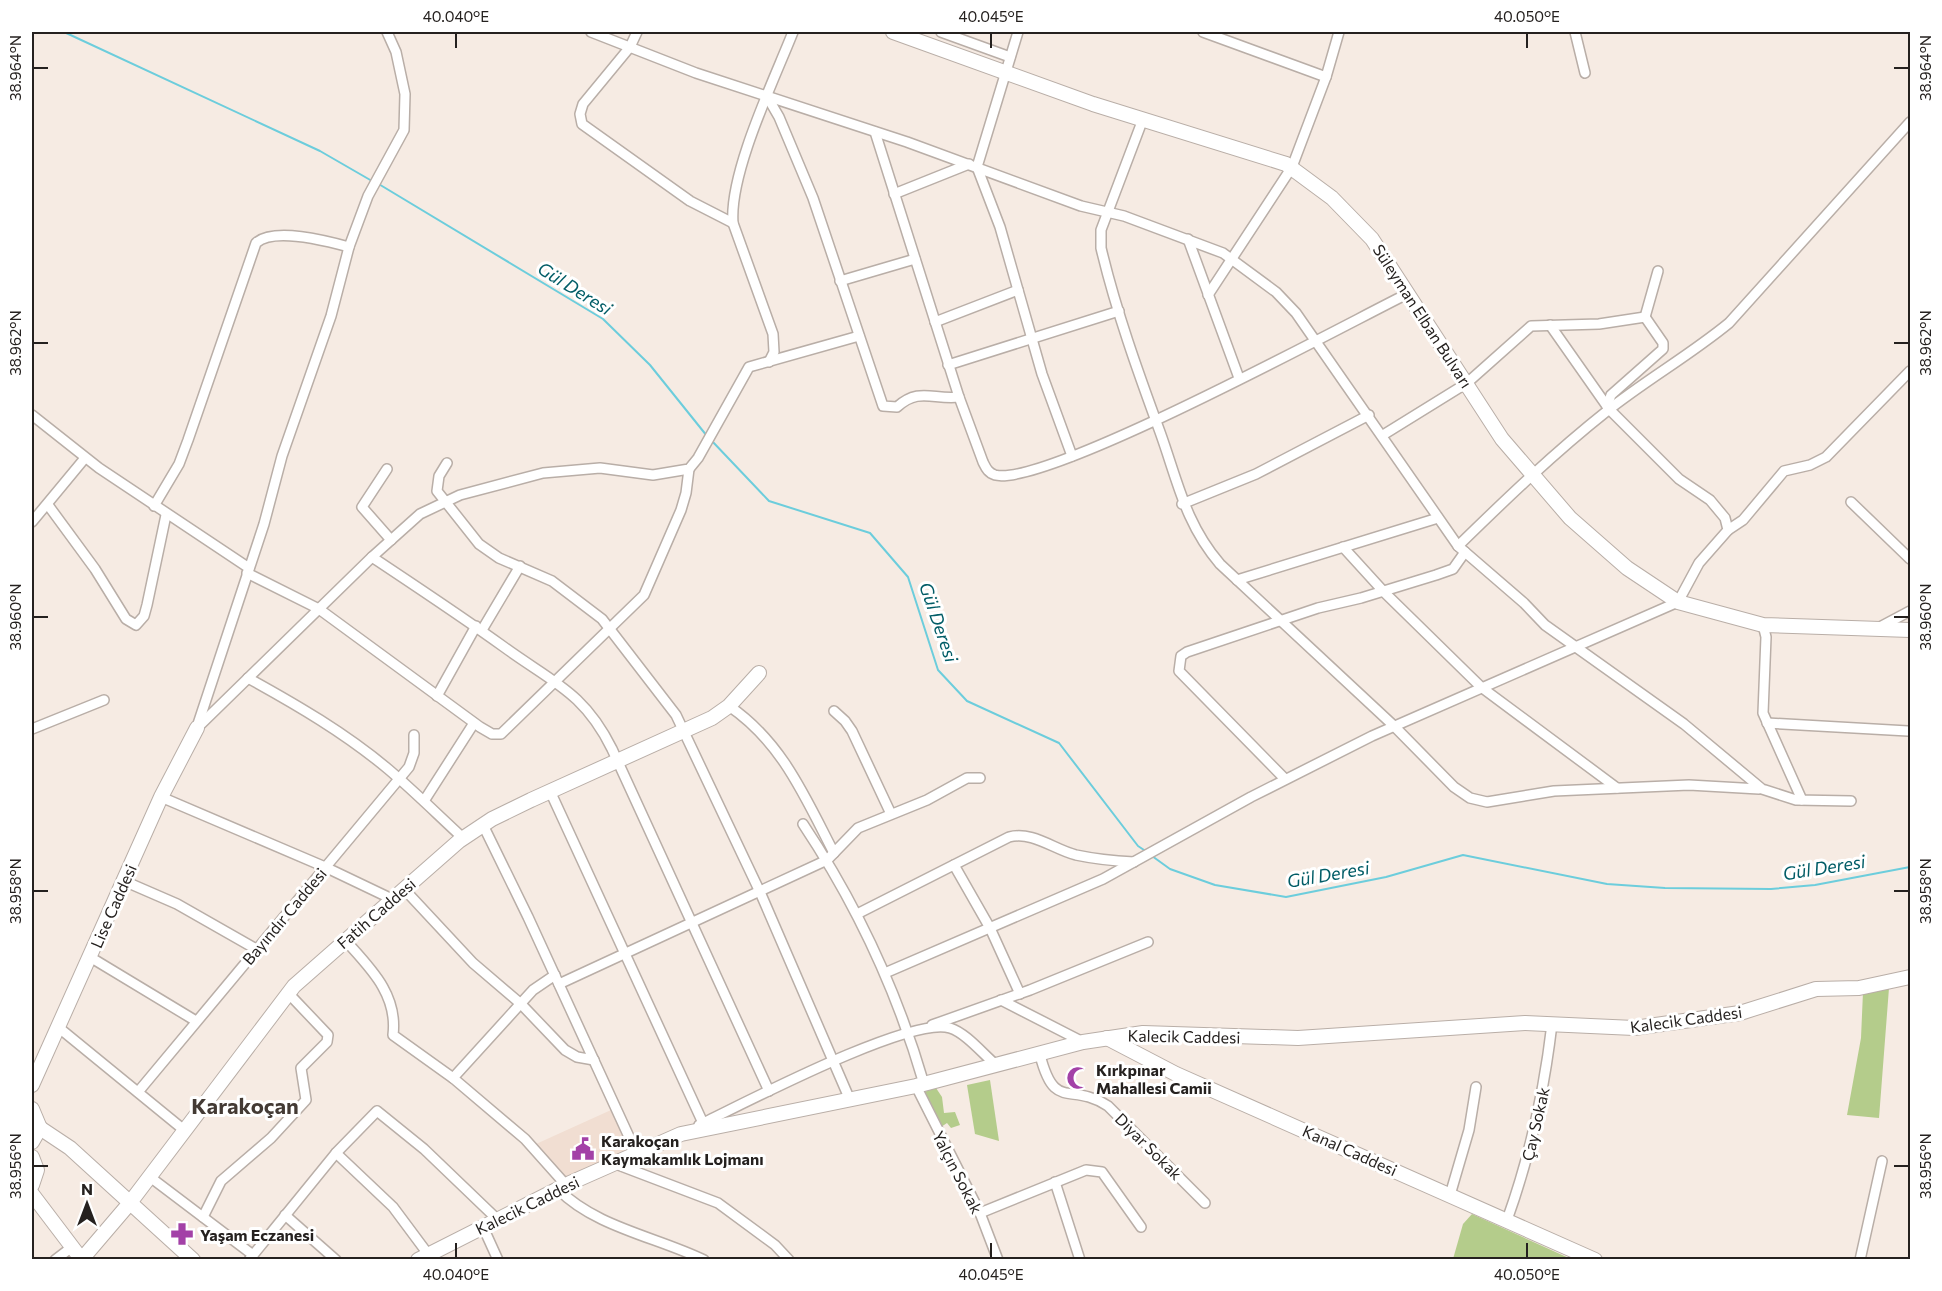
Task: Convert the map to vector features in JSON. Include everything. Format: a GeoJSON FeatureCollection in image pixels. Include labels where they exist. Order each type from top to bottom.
{"type":"FeatureCollection","features":[{"type":"Feature","properties":{"kind":"street"},"geometry":{"type":"LineString","coordinates":[[196,730],[248,571],[282,456],[331,316],[349,247],[368,196],[398,143],[406,116],[405,94],[396,52],[387,32]]}},
{"type":"Feature","properties":{"kind":"street"},"geometry":{"type":"LineString","coordinates":[[591,32],[768,98],[973,165],[1081,206],[1188,239],[1233,260],[1276,292],[1315,339],[1461,549],[1524,603],[1545,625],[1684,724],[1762,789]]}},
{"type":"Feature","properties":{"kind":"street"},"geometry":{"type":"LineString","coordinates":[[637,32],[630,46],[583,104],[580,114],[585,128],[690,201],[733,223]]}},
{"type":"Feature","properties":{"kind":"street"},"geometry":{"type":"LineString","coordinates":[[769,362],[774,352],[773,334],[733,223],[734,191],[793,32]]}},
{"type":"Feature","properties":{"kind":"street","name":"Süleyman Elban Bulvarı"},"geometry":{"type":"LineString","coordinates":[[893,32],[987,64],[1005,73],[1292,167],[1352,215],[1372,239],[1409,292],[1502,438],[1570,518],[1627,568],[1678,602],[1763,625],[1911,630]]}},
{"type":"Feature","properties":{"kind":"street"},"geometry":{"type":"LineString","coordinates":[[933,45],[940,32],[1010,57]]}},
{"type":"Feature","properties":{"kind":"street"},"geometry":{"type":"LineString","coordinates":[[1018,32],[973,165],[1000,226],[1032,339],[1072,456]]}},
{"type":"Feature","properties":{"kind":"street"},"geometry":{"type":"LineString","coordinates":[[1203,32],[1326,77]]}},
{"type":"Feature","properties":{"kind":"street"},"geometry":{"type":"LineString","coordinates":[[1208,295],[1292,167],[1326,77],[1339,32]]}},
{"type":"Feature","properties":{"kind":"street"},"geometry":{"type":"LineString","coordinates":[[1575,32],[1585,73]]}},
{"type":"Feature","properties":{"kind":"street"},"geometry":{"type":"LineString","coordinates":[[768,98],[779,117],[813,198],[883,406],[897,406],[919,394],[934,397],[959,397]]}},
{"type":"Feature","properties":{"kind":"street"},"geometry":{"type":"LineString","coordinates":[[1143,119],[1101,230],[1101,248],[1119,312],[1182,504],[1206,547],[1237,580],[1394,726],[1454,787],[1470,798],[1487,802],[1554,791],[1689,785],[1762,789],[1802,800],[1851,801]]}},
{"type":"Feature","properties":{"kind":"street"},"geometry":{"type":"LineString","coordinates":[[1285,779],[1178,667],[1179,659],[1187,652],[1318,608],[1383,592],[1453,569],[1461,549],[1532,474],[1608,408],[1697,350],[1729,323],[1911,122]]}},
{"type":"Feature","properties":{"kind":"street"},"geometry":{"type":"LineString","coordinates":[[875,132],[959,397],[983,462],[988,471],[995,475],[1028,471],[1072,456],[1156,420],[1409,292]]}},
{"type":"Feature","properties":{"kind":"street"},"geometry":{"type":"LineString","coordinates":[[894,194],[973,165]]}},
{"type":"Feature","properties":{"kind":"street"},"geometry":{"type":"LineString","coordinates":[[154,506],[179,464],[189,440],[256,243],[262,238],[284,236],[349,247]]}},
{"type":"Feature","properties":{"kind":"street"},"geometry":{"type":"LineString","coordinates":[[1188,239],[1239,378]]}},
{"type":"Feature","properties":{"kind":"street"},"geometry":{"type":"LineString","coordinates":[[840,281],[915,259]]}},
{"type":"Feature","properties":{"kind":"street"},"geometry":{"type":"LineString","coordinates":[[1608,408],[1611,395],[1663,348],[1663,344],[1645,317],[1658,271]]}},
{"type":"Feature","properties":{"kind":"street"},"geometry":{"type":"LineString","coordinates":[[935,322],[1018,290]]}},
{"type":"Feature","properties":{"kind":"street"},"geometry":{"type":"LineString","coordinates":[[948,365],[1119,312]]}},
{"type":"Feature","properties":{"kind":"street"},"geometry":{"type":"LineString","coordinates":[[1383,435],[1467,382],[1528,328],[1535,325],[1599,324],[1645,317]]}},
{"type":"Feature","properties":{"kind":"street"},"geometry":{"type":"LineString","coordinates":[[1550,325],[1608,408],[1679,479],[1710,500],[1725,518],[1728,530]]}},
{"type":"Feature","properties":{"kind":"street"},"geometry":{"type":"LineString","coordinates":[[32,415],[85,458],[248,571],[319,609],[474,723],[492,734],[501,734],[649,588],[681,510],[689,469],[698,458],[748,367],[859,336]]}},
{"type":"Feature","properties":{"kind":"street"},"geometry":{"type":"LineString","coordinates":[[885,973],[1103,879],[1285,779],[1394,726],[1678,602],[1699,563],[1728,530],[1743,520],[1784,471],[1810,465],[1826,457],[1911,372]]}},
{"type":"Feature","properties":{"kind":"street"},"geometry":{"type":"LineString","coordinates":[[1182,504],[1256,474],[1368,414]]}},
{"type":"Feature","properties":{"kind":"street"},"geometry":{"type":"LineString","coordinates":[[32,522],[85,458]]}},
{"type":"Feature","properties":{"kind":"street"},"geometry":{"type":"LineString","coordinates":[[447,463],[436,484],[443,502],[479,544],[499,558],[552,580],[575,596],[610,629],[652,681],[685,730],[760,892],[850,1100]]}},
{"type":"Feature","properties":{"kind":"street"},"geometry":{"type":"LineString","coordinates":[[196,730],[372,557],[420,514],[443,502],[508,481],[561,470],[600,468],[653,475],[689,469]]}},
{"type":"Feature","properties":{"kind":"street"},"geometry":{"type":"LineString","coordinates":[[387,469],[362,507],[391,540]]}},
{"type":"Feature","properties":{"kind":"street"},"geometry":{"type":"LineString","coordinates":[[1851,502],[1911,559]]}},
{"type":"Feature","properties":{"kind":"street"},"geometry":{"type":"LineString","coordinates":[[48,505],[95,569],[126,620],[136,625],[144,616],[147,605],[166,515]]}},
{"type":"Feature","properties":{"kind":"street"},"geometry":{"type":"LineString","coordinates":[[1237,580],[1438,518]]}},
{"type":"Feature","properties":{"kind":"street"},"geometry":{"type":"LineString","coordinates":[[1343,547],[1383,592],[1481,687],[1617,788]]}},
{"type":"Feature","properties":{"kind":"street"},"geometry":{"type":"LineString","coordinates":[[372,557],[573,693],[604,731],[769,1091]]}},
{"type":"Feature","properties":{"kind":"street"},"geometry":{"type":"LineString","coordinates":[[437,696],[520,566]]}},
{"type":"Feature","properties":{"kind":"street"},"geometry":{"type":"LineString","coordinates":[[1876,629],[1911,611]]}},
{"type":"Feature","properties":{"kind":"street"},"geometry":{"type":"LineString","coordinates":[[1763,625],[1766,637],[1762,709],[1802,800]]}},
{"type":"Feature","properties":{"kind":"street","name":"Fatih Caddesi"},"geometry":{"type":"LineString","coordinates":[[82,1259],[129,1204],[289,994],[392,899],[463,838],[483,825],[550,791],[711,718],[729,706],[759,673]]}},
{"type":"Feature","properties":{"kind":"street"},"geometry":{"type":"LineString","coordinates":[[248,678],[308,711],[399,778],[463,838]]}},
{"type":"Feature","properties":{"kind":"street"},"geometry":{"type":"LineString","coordinates":[[32,729],[82,711],[104,700]]}},
{"type":"Feature","properties":{"kind":"street"},"geometry":{"type":"LineString","coordinates":[[729,706],[750,720],[771,741],[802,791],[830,856]]}},
{"type":"Feature","properties":{"kind":"street"},"geometry":{"type":"LineString","coordinates":[[834,711],[846,721],[852,731],[891,814]]}},
{"type":"Feature","properties":{"kind":"street"},"geometry":{"type":"LineString","coordinates":[[424,801],[474,723]]}},
{"type":"Feature","properties":{"kind":"street"},"geometry":{"type":"LineString","coordinates":[[1767,723],[1908,731]]}},
{"type":"Feature","properties":{"kind":"street","name":"Lise Caddesi"},"geometry":{"type":"LineString","coordinates":[[32,1085],[161,797],[196,730]]}},
{"type":"Feature","properties":{"kind":"street","name":"Bayındır Caddesi"},"geometry":{"type":"LineString","coordinates":[[138,1092],[409,766],[414,753],[414,735]]}},
{"type":"Feature","properties":{"kind":"street"},"geometry":{"type":"LineString","coordinates":[[453,1078],[533,990],[626,954],[760,892],[830,856],[858,828],[927,800],[967,778],[980,777]]}},
{"type":"Feature","properties":{"kind":"street"},"geometry":{"type":"LineString","coordinates":[[550,791],[704,1123]]}},
{"type":"Feature","properties":{"kind":"street"},"geometry":{"type":"LineString","coordinates":[[161,797],[325,867],[392,899]]}},
{"type":"Feature","properties":{"kind":"street"},"geometry":{"type":"LineString","coordinates":[[803,824],[830,856]]}},
{"type":"Feature","properties":{"kind":"street"},"geometry":{"type":"LineString","coordinates":[[483,825],[636,1152]]}},
{"type":"Feature","properties":{"kind":"street"},"geometry":{"type":"LineString","coordinates":[[857,914],[1009,837],[1030,836],[1075,854],[1136,862]]}},
{"type":"Feature","properties":{"kind":"street","name":"Yalçın Sokak"},"geometry":{"type":"LineString","coordinates":[[830,856],[885,973],[908,1031],[920,1085],[980,1213],[998,1260]]}},
{"type":"Feature","properties":{"kind":"street"},"geometry":{"type":"LineString","coordinates":[[954,865],[990,928],[1020,994]]}},
{"type":"Feature","properties":{"kind":"street"},"geometry":{"type":"LineString","coordinates":[[124,881],[177,904],[256,949]]}},
{"type":"Feature","properties":{"kind":"street"},"geometry":{"type":"LineString","coordinates":[[404,889],[473,963],[521,1004],[565,1050],[577,1057],[594,1060]]}},
{"type":"Feature","properties":{"kind":"street"},"geometry":{"type":"LineString","coordinates":[[345,940],[377,977],[387,993],[392,1010],[393,1035],[453,1078],[525,1139],[570,1201],[599,1216],[704,1260]]}},
{"type":"Feature","properties":{"kind":"street"},"geometry":{"type":"LineString","coordinates":[[681,1134],[769,1091],[908,1031],[1020,994],[1148,942]]}},
{"type":"Feature","properties":{"kind":"street"},"geometry":{"type":"LineString","coordinates":[[90,957],[196,1021]]}},
{"type":"Feature","properties":{"kind":"street","name":"Kalecik Caddesi"},"geometry":{"type":"LineString","coordinates":[[423,1257],[562,1187],[636,1152],[681,1134],[920,1085],[1083,1042],[1143,1033],[1298,1038],[1525,1023],[1634,1028],[1740,1013],[1816,989],[1868,987],[1911,977]]}},
{"type":"Feature","properties":{"kind":"street"},"geometry":{"type":"LineString","coordinates":[[202,1217],[221,1181],[271,1138],[306,1100],[301,1068],[327,1042],[328,1035],[289,994]]}},
{"type":"Feature","properties":{"kind":"street"},"geometry":{"type":"LineString","coordinates":[[1001,1000],[1083,1042]]}},
{"type":"Feature","properties":{"kind":"street","name":"Çay Sokak"},"geometry":{"type":"LineString","coordinates":[[1507,1221],[1527,1164],[1539,1115],[1552,1024]]}},
{"type":"Feature","properties":{"kind":"street"},"geometry":{"type":"LineString","coordinates":[[58,1027],[184,1130]]}},
{"type":"Feature","properties":{"kind":"street"},"geometry":{"type":"LineString","coordinates":[[924,1027],[950,1028],[957,1031],[996,1065]]}},
{"type":"Feature","properties":{"kind":"street","name":"Kanal Caddesi"},"geometry":{"type":"LineString","coordinates":[[1107,1038],[1176,1074],[1594,1260]]}},
{"type":"Feature","properties":{"kind":"street","name":"Diyar Sokak"},"geometry":{"type":"LineString","coordinates":[[1040,1055],[1046,1079],[1051,1086],[1063,1093],[1098,1099],[1108,1106],[1206,1203]]}},
{"type":"Feature","properties":{"kind":"street"},"geometry":{"type":"LineString","coordinates":[[1450,1195],[1469,1130],[1476,1087]]}},
{"type":"Feature","properties":{"kind":"street"},"geometry":{"type":"LineString","coordinates":[[32,1109],[39,1128],[70,1148],[129,1204],[194,1260]]}},
{"type":"Feature","properties":{"kind":"street"},"geometry":{"type":"LineString","coordinates":[[150,1177],[251,1257],[336,1153],[377,1111],[424,1149],[498,1220]]}},
{"type":"Feature","properties":{"kind":"street"},"geometry":{"type":"LineString","coordinates":[[32,1142],[39,1128]]}},
{"type":"Feature","properties":{"kind":"street"},"geometry":{"type":"LineString","coordinates":[[336,1153],[393,1207],[423,1257]]}},
{"type":"Feature","properties":{"kind":"street"},"geometry":{"type":"LineString","coordinates":[[32,1157],[37,1170],[32,1185]]}},
{"type":"Feature","properties":{"kind":"street"},"geometry":{"type":"LineString","coordinates":[[1860,1260],[1882,1161]]}},
{"type":"Feature","properties":{"kind":"street"},"geometry":{"type":"LineString","coordinates":[[613,1163],[718,1203],[775,1245],[789,1260]]}},
{"type":"Feature","properties":{"kind":"street"},"geometry":{"type":"LineString","coordinates":[[980,1213],[1086,1170],[1102,1172],[1141,1227]]}},
{"type":"Feature","properties":{"kind":"street"},"geometry":{"type":"LineString","coordinates":[[1055,1182],[1080,1260]]}},
{"type":"Feature","properties":{"kind":"street"},"geometry":{"type":"LineString","coordinates":[[32,1194],[82,1259]]}},
{"type":"Feature","properties":{"kind":"street"},"geometry":{"type":"LineString","coordinates":[[285,1215],[336,1260]]}},
{"type":"Feature","properties":{"kind":"street"},"geometry":{"type":"LineString","coordinates":[[483,1227],[498,1260]]}},
{"type":"Feature","properties":{"kind":"street"},"geometry":{"type":"LineString","coordinates":[[54,1260],[72,1247]]}},
{"type":"Feature","properties":{"kind":"shaded area","name":"Karakoçan Kaymakamlık Lojmanı"},"geometry":{"type":"Polygon","coordinates":[[[611,1110],[627,1145],[625,1153],[567,1181],[536,1144],[611,1110]]]}},
{"type":"Feature","properties":{"kind":"green space"},"geometry":{"type":"Polygon","coordinates":[[[1889,988],[1879,1118],[1847,1115],[1861,1038],[1863,992],[1889,988]]]}},
{"type":"Feature","properties":{"kind":"green space"},"geometry":{"type":"Polygon","coordinates":[[[990,1080],[999,1141],[975,1134],[967,1085],[990,1080]]]}},
{"type":"Feature","properties":{"kind":"green space"},"geometry":{"type":"Polygon","coordinates":[[[936,1088],[942,1097],[944,1113],[955,1112],[960,1125],[951,1128],[947,1123],[941,1127],[924,1092],[936,1088]]]}},
{"type":"Feature","properties":{"kind":"green space"},"geometry":{"type":"Polygon","coordinates":[[[1472,1214],[1571,1259],[1453,1259],[1463,1224],[1472,1214]]]}},
{"type":"Feature","properties":{"kind":"waterway","name":"Gül Deresi"},"geometry":{"type":"LineString","coordinates":[[64,32],[320,151],[372,181]]}},
{"type":"Feature","properties":{"kind":"waterway","name":"Gül Deresi"},"geometry":{"type":"LineString","coordinates":[[377,183],[603,319],[650,365],[707,436]]}},
{"type":"Feature","properties":{"kind":"waterway","name":"Gül Deresi"},"geometry":{"type":"LineString","coordinates":[[711,440],[769,501],[870,533],[908,577],[938,670],[967,701],[1059,743],[1138,846],[1147,852]]}},
{"type":"Feature","properties":{"kind":"waterway","name":"Gül Deresi"},"geometry":{"type":"LineString","coordinates":[[1152,856],[1170,869],[1215,885],[1286,897],[1386,877],[1463,855],[1607,884],[1665,888],[1771,889],[1815,885],[1910,867]]}},
{"type":"Feature","properties":{"kind":"place","name":"Kırkpınar Mahallesi Camii"},"geometry":{"type":"Point","coordinates":[1078,1078]}},
{"type":"Feature","properties":{"kind":"place","name":"Karakoçan Kaymakamlık Lojmanı"},"geometry":{"type":"Point","coordinates":[583,1149]}},
{"type":"Feature","properties":{"kind":"place","name":"Yaşam Eczanesi"},"geometry":{"type":"Point","coordinates":[182,1234]}},
{"type":"Feature","properties":{"kind":"district","name":"Karakoçan"},"geometry":{"type":"Point","coordinates":[245,1105]}}]}
